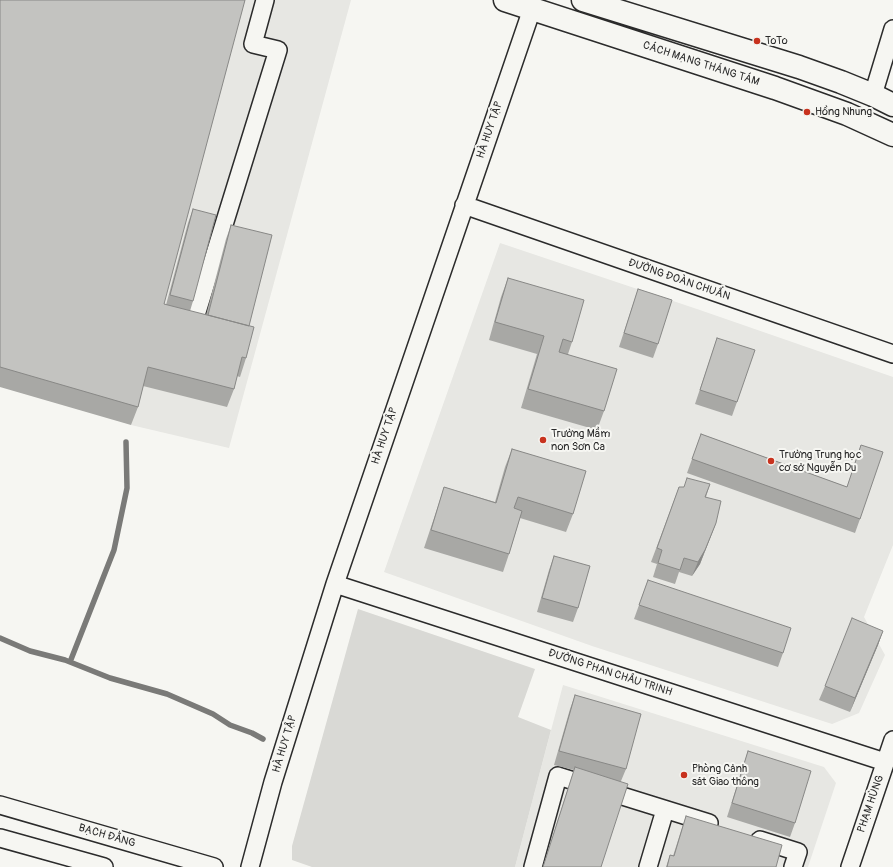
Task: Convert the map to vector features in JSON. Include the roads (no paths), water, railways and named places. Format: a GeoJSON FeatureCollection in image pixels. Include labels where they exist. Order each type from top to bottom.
{"type":"FeatureCollection","features":[{"type":"Feature","properties":{"kind":"main road","name":"CÁCH MẠNG THÁNG TÁM"},"geometry":{"type":"LineString","coordinates":[[506,0],[776,88],[847,114],[893,135]]}},
{"type":"Feature","properties":{"kind":"main road"},"geometry":{"type":"LineString","coordinates":[[583,0],[617,5],[841,82],[893,105]]}},
{"type":"Feature","properties":{"kind":"street"},"geometry":{"type":"LineString","coordinates":[[196,315],[278,50],[253,44],[265,0]]}},
{"type":"Feature","properties":{"kind":"street","name":"HÀ HUY TẬP"},"geometry":{"type":"LineString","coordinates":[[250,867],[273,782],[335,584],[532,9]]}},
{"type":"Feature","properties":{"kind":"street"},"geometry":{"type":"LineString","coordinates":[[873,95],[893,28]]}},
{"type":"Feature","properties":{"kind":"street","name":"ĐƯỜNG ĐOÀN CHUẨN"},"geometry":{"type":"LineString","coordinates":[[464,205],[893,354]]}},
{"type":"Feature","properties":{"kind":"street","name":"ĐƯỜNG PHAN CHÂU TRINH"},"geometry":{"type":"LineString","coordinates":[[335,584],[886,762]]}},
{"type":"Feature","properties":{"kind":"street","name":"PHẠM HÙNG"},"geometry":{"type":"LineString","coordinates":[[850,867],[893,740]]}},
{"type":"Feature","properties":{"kind":"street"},"geometry":{"type":"LineString","coordinates":[[533,867],[558,776],[724,828]]}},
{"type":"Feature","properties":{"kind":"street","name":"BẠCH ĐẰNG"},"geometry":{"type":"LineString","coordinates":[[0,805],[214,867]]}},
{"type":"Feature","properties":{"kind":"street"},"geometry":{"type":"LineString","coordinates":[[648,867],[665,810]]}},
{"type":"Feature","properties":{"kind":"street"},"geometry":{"type":"LineString","coordinates":[[747,835],[798,852],[793,867]]}},
{"type":"Feature","properties":{"kind":"street"},"geometry":{"type":"LineString","coordinates":[[0,838],[104,867]]}},
{"type":"Feature","properties":{"kind":"waterway"},"geometry":{"type":"LineString","coordinates":[[70,662],[114,550],[127,488],[126,442]]}},
{"type":"Feature","properties":{"kind":"waterway"},"geometry":{"type":"LineString","coordinates":[[0,638],[30,651],[65,660],[110,678],[167,694],[213,714],[230,725],[252,733],[263,739]]}},
{"type":"Feature","properties":{"kind":"place","name":"ToTo"},"geometry":{"type":"Point","coordinates":[757,41]}},
{"type":"Feature","properties":{"kind":"place","name":"Hồng Nhung"},"geometry":{"type":"Point","coordinates":[807,112]}},
{"type":"Feature","properties":{"kind":"place","name":"Trường Mầm non Sơn Ca"},"geometry":{"type":"Point","coordinates":[543,440]}},
{"type":"Feature","properties":{"kind":"place","name":"Trường Trung học cơ sở Nguyễn Du"},"geometry":{"type":"Point","coordinates":[771,461]}},
{"type":"Feature","properties":{"kind":"place","name":"Phòng Cảnh sát Giao thông"},"geometry":{"type":"Point","coordinates":[684,775]}}]}
